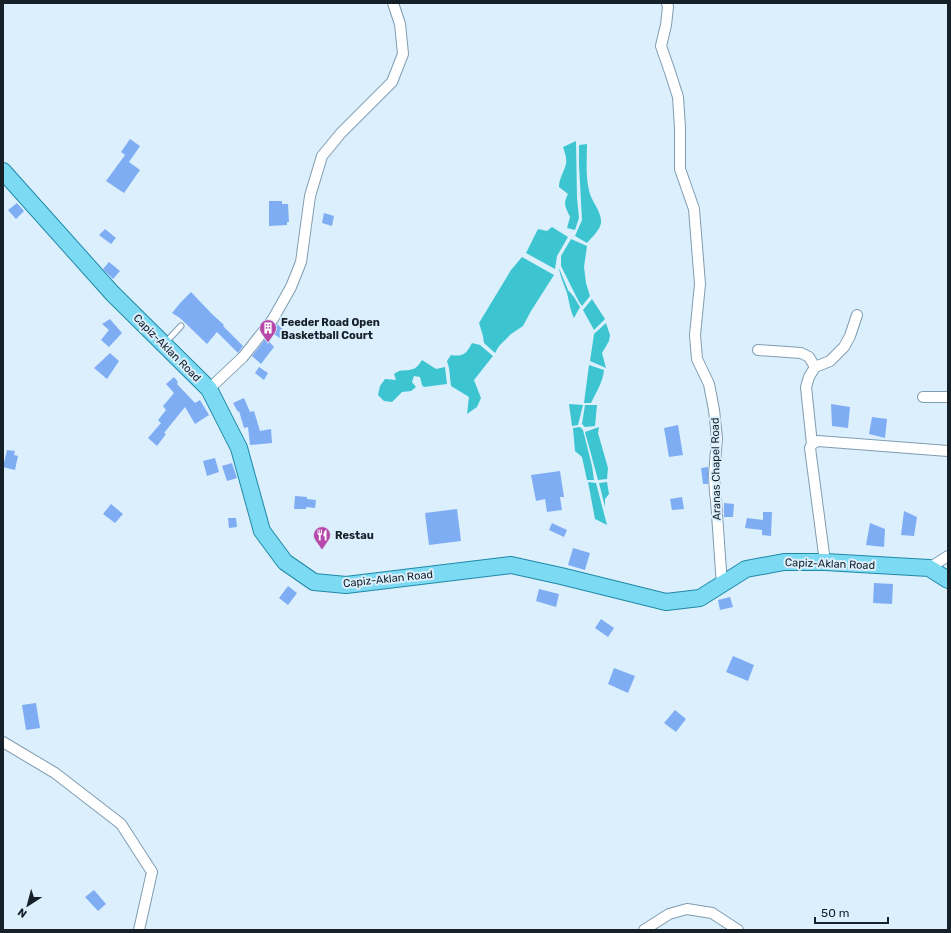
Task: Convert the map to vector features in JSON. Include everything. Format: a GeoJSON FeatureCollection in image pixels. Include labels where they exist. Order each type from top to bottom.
{"type":"FeatureCollection","features":[{"type":"Feature","properties":{"kind":"main road","name":"Capiz-Aklan Road"},"geometry":{"type":"LineString","coordinates":[[3,171],[112,293],[209,389],[239,448],[262,531],[285,562],[314,582],[346,585],[511,565],[666,602],[700,598],[746,569],[784,562],[825,562],[929,568],[948,580]]}},
{"type":"Feature","properties":{"kind":"street"},"geometry":{"type":"LineString","coordinates":[[209,389],[243,357],[272,319],[291,287],[301,262],[310,196],[322,156],[341,134],[392,82],[403,54],[400,24],[393,3]]}},
{"type":"Feature","properties":{"kind":"street","name":"Aranas Chapel Road"},"geometry":{"type":"LineString","coordinates":[[667,3],[667,19],[660,46],[678,97],[680,169],[694,209],[700,284],[695,335],[697,359],[709,384],[714,410],[717,438],[714,476],[722,585]]}},
{"type":"Feature","properties":{"kind":"street"},"geometry":{"type":"LineString","coordinates":[[825,562],[810,448],[812,444],[806,387],[809,377],[815,367],[830,361],[844,347],[850,336],[857,315]]}},
{"type":"Feature","properties":{"kind":"street"},"geometry":{"type":"LineString","coordinates":[[758,350],[801,354],[809,357],[815,367]]}},
{"type":"Feature","properties":{"kind":"street"},"geometry":{"type":"LineString","coordinates":[[923,397],[948,397]]}},
{"type":"Feature","properties":{"kind":"street"},"geometry":{"type":"LineString","coordinates":[[812,444],[818,441],[948,451]]}},
{"type":"Feature","properties":{"kind":"street"},"geometry":{"type":"LineString","coordinates":[[929,568],[948,556]]}},
{"type":"Feature","properties":{"kind":"street"},"geometry":{"type":"LineString","coordinates":[[3,742],[55,773],[121,824],[152,872],[139,930]]}},
{"type":"Feature","properties":{"kind":"street"},"geometry":{"type":"LineString","coordinates":[[644,930],[669,914],[687,909],[712,912],[738,930]]}},
{"type":"Feature","properties":{"kind":"lane"},"geometry":{"type":"LineString","coordinates":[[164,344],[181,326]]}},
{"type":"Feature","properties":{"kind":"water"},"geometry":{"type":"Polygon","coordinates":[[[576,141],[577,198],[579,218],[575,230],[567,228],[570,217],[565,205],[568,194],[559,187],[566,162],[563,147],[576,141]]]}},
{"type":"Feature","properties":{"kind":"water"},"geometry":{"type":"Polygon","coordinates":[[[587,144],[588,188],[600,216],[601,223],[597,231],[587,243],[575,236],[582,220],[579,145],[587,144]]]}},
{"type":"Feature","properties":{"kind":"water"},"geometry":{"type":"Polygon","coordinates":[[[552,227],[568,237],[557,256],[555,269],[526,253],[538,229],[547,231],[552,227]]]}},
{"type":"Feature","properties":{"kind":"water"},"geometry":{"type":"Polygon","coordinates":[[[571,239],[587,246],[584,267],[586,283],[590,296],[582,306],[561,266],[561,256],[571,239]]]}},
{"type":"Feature","properties":{"kind":"water"},"geometry":{"type":"Polygon","coordinates":[[[522,257],[554,275],[523,326],[511,334],[499,346],[495,353],[484,343],[479,323],[511,270],[522,257]]]}},
{"type":"Feature","properties":{"kind":"water"},"geometry":{"type":"Polygon","coordinates":[[[559,268],[568,290],[580,307],[574,318],[561,277],[559,268]]]}},
{"type":"Feature","properties":{"kind":"water"},"geometry":{"type":"Polygon","coordinates":[[[592,299],[605,319],[594,330],[583,310],[592,299]]]}},
{"type":"Feature","properties":{"kind":"water"},"geometry":{"type":"Polygon","coordinates":[[[606,323],[610,335],[609,341],[602,353],[606,368],[590,361],[594,334],[606,323]]]}},
{"type":"Feature","properties":{"kind":"water"},"geometry":{"type":"Polygon","coordinates":[[[472,343],[480,345],[493,356],[474,380],[481,398],[477,407],[467,414],[469,397],[451,386],[447,361],[451,355],[458,356],[464,354],[472,343]]]}},
{"type":"Feature","properties":{"kind":"water"},"geometry":{"type":"Polygon","coordinates":[[[422,360],[436,369],[445,367],[447,384],[424,387],[420,377],[414,376],[412,382],[416,387],[411,391],[402,392],[392,402],[384,401],[378,395],[380,386],[385,379],[396,380],[394,374],[399,371],[414,368],[422,360]]]}},
{"type":"Feature","properties":{"kind":"water"},"geometry":{"type":"Polygon","coordinates":[[[589,365],[604,370],[601,383],[591,403],[584,403],[589,365]]]}},
{"type":"Feature","properties":{"kind":"water"},"geometry":{"type":"Polygon","coordinates":[[[569,404],[583,405],[578,425],[572,426],[569,404]]]}},
{"type":"Feature","properties":{"kind":"water"},"geometry":{"type":"Polygon","coordinates":[[[585,405],[597,405],[595,426],[585,427],[582,424],[585,405]]]}},
{"type":"Feature","properties":{"kind":"water"},"geometry":{"type":"Polygon","coordinates":[[[580,427],[583,430],[594,480],[587,480],[582,457],[575,451],[573,428],[580,427]]]}},
{"type":"Feature","properties":{"kind":"water"},"geometry":{"type":"Polygon","coordinates":[[[599,427],[598,433],[608,468],[607,479],[598,480],[585,432],[599,427]]]}},
{"type":"Feature","properties":{"kind":"water"},"geometry":{"type":"Polygon","coordinates":[[[588,482],[596,483],[607,525],[595,519],[588,482]]]}},
{"type":"Feature","properties":{"kind":"water"},"geometry":{"type":"Polygon","coordinates":[[[607,482],[609,494],[605,499],[605,507],[599,483],[607,482]]]}},
{"type":"Feature","properties":{"kind":"building"},"geometry":{"type":"Polygon","coordinates":[[[130,139],[140,146],[129,162],[140,170],[124,193],[106,181],[125,155],[121,152],[130,139]]]}},
{"type":"Feature","properties":{"kind":"building"},"geometry":{"type":"Polygon","coordinates":[[[269,201],[282,201],[282,204],[288,204],[289,222],[287,222],[287,225],[269,226],[269,201]]]}},
{"type":"Feature","properties":{"kind":"building"},"geometry":{"type":"Polygon","coordinates":[[[17,203],[24,211],[16,219],[8,210],[17,203]]]}},
{"type":"Feature","properties":{"kind":"building"},"geometry":{"type":"Polygon","coordinates":[[[324,213],[334,216],[332,226],[322,223],[324,213]]]}},
{"type":"Feature","properties":{"kind":"building"},"geometry":{"type":"Polygon","coordinates":[[[105,229],[116,238],[111,244],[99,235],[105,229]]]}},
{"type":"Feature","properties":{"kind":"building"},"geometry":{"type":"Polygon","coordinates":[[[109,262],[120,271],[113,279],[103,269],[109,262]]]}},
{"type":"Feature","properties":{"kind":"building"},"geometry":{"type":"Polygon","coordinates":[[[191,292],[243,346],[238,353],[217,332],[207,344],[180,318],[172,313],[191,292]]]}},
{"type":"Feature","properties":{"kind":"building"},"geometry":{"type":"Polygon","coordinates":[[[110,319],[122,333],[109,347],[101,340],[109,330],[102,324],[110,319]]]}},
{"type":"Feature","properties":{"kind":"building"},"geometry":{"type":"Polygon","coordinates":[[[277,324],[286,332],[281,339],[271,332],[277,324]]]}},
{"type":"Feature","properties":{"kind":"building"},"geometry":{"type":"Polygon","coordinates":[[[266,338],[274,347],[261,364],[252,356],[266,338]]]}},
{"type":"Feature","properties":{"kind":"building"},"geometry":{"type":"Polygon","coordinates":[[[110,353],[119,361],[107,379],[94,368],[110,353]]]}},
{"type":"Feature","properties":{"kind":"building"},"geometry":{"type":"Polygon","coordinates":[[[259,367],[268,373],[264,380],[255,373],[259,367]]]}},
{"type":"Feature","properties":{"kind":"building"},"geometry":{"type":"Polygon","coordinates":[[[174,377],[178,382],[177,384],[195,403],[200,400],[209,415],[195,424],[185,407],[164,433],[166,434],[157,446],[148,438],[161,423],[158,420],[166,410],[163,406],[174,393],[166,384],[174,377]]]}},
{"type":"Feature","properties":{"kind":"building"},"geometry":{"type":"Polygon","coordinates":[[[244,398],[250,412],[254,411],[260,431],[271,429],[272,443],[250,445],[248,427],[244,428],[239,411],[238,412],[233,403],[244,398]]]}},
{"type":"Feature","properties":{"kind":"building"},"geometry":{"type":"Polygon","coordinates":[[[831,404],[850,407],[848,428],[832,426],[831,404]]]}},
{"type":"Feature","properties":{"kind":"building"},"geometry":{"type":"Polygon","coordinates":[[[872,417],[887,419],[885,438],[869,434],[872,417]]]}},
{"type":"Feature","properties":{"kind":"building"},"geometry":{"type":"Polygon","coordinates":[[[678,425],[683,455],[669,457],[664,428],[678,425]]]}},
{"type":"Feature","properties":{"kind":"building"},"geometry":{"type":"Polygon","coordinates":[[[7,450],[15,451],[14,455],[18,456],[15,470],[3,467],[7,450]]]}},
{"type":"Feature","properties":{"kind":"building"},"geometry":{"type":"Polygon","coordinates":[[[215,458],[219,472],[207,476],[203,461],[215,458]]]}},
{"type":"Feature","properties":{"kind":"building"},"geometry":{"type":"Polygon","coordinates":[[[232,463],[237,478],[227,481],[222,466],[232,463]]]}},
{"type":"Feature","properties":{"kind":"building"},"geometry":{"type":"Polygon","coordinates":[[[708,467],[708,484],[703,484],[701,468],[708,467]]]}},
{"type":"Feature","properties":{"kind":"building"},"geometry":{"type":"Polygon","coordinates":[[[560,471],[564,497],[560,497],[562,510],[547,512],[545,499],[536,501],[531,475],[560,471]]]}},
{"type":"Feature","properties":{"kind":"building"},"geometry":{"type":"Polygon","coordinates":[[[295,496],[307,497],[307,499],[316,500],[315,508],[306,507],[306,509],[294,509],[295,496]]]}},
{"type":"Feature","properties":{"kind":"building"},"geometry":{"type":"Polygon","coordinates":[[[682,497],[684,509],[672,510],[670,499],[682,497]]]}},
{"type":"Feature","properties":{"kind":"building"},"geometry":{"type":"Polygon","coordinates":[[[724,503],[734,504],[733,517],[724,517],[724,503]]]}},
{"type":"Feature","properties":{"kind":"building"},"geometry":{"type":"Polygon","coordinates":[[[111,504],[123,514],[115,523],[103,514],[111,504]]]}},
{"type":"Feature","properties":{"kind":"building"},"geometry":{"type":"Polygon","coordinates":[[[457,509],[461,541],[429,545],[425,513],[457,509]]]}},
{"type":"Feature","properties":{"kind":"building"},"geometry":{"type":"Polygon","coordinates":[[[904,511],[917,517],[914,536],[901,535],[904,511]]]}},
{"type":"Feature","properties":{"kind":"building"},"geometry":{"type":"Polygon","coordinates":[[[763,512],[772,512],[771,536],[762,535],[762,530],[745,528],[747,518],[763,520],[763,512]]]}},
{"type":"Feature","properties":{"kind":"building"},"geometry":{"type":"Polygon","coordinates":[[[228,518],[236,518],[237,527],[229,528],[228,518]]]}},
{"type":"Feature","properties":{"kind":"building"},"geometry":{"type":"Polygon","coordinates":[[[552,523],[567,530],[564,537],[549,530],[552,523]]]}},
{"type":"Feature","properties":{"kind":"building"},"geometry":{"type":"Polygon","coordinates":[[[870,523],[885,529],[884,547],[866,545],[870,523]]]}},
{"type":"Feature","properties":{"kind":"building"},"geometry":{"type":"Polygon","coordinates":[[[573,548],[590,553],[585,570],[568,565],[573,548]]]}},
{"type":"Feature","properties":{"kind":"building"},"geometry":{"type":"Polygon","coordinates":[[[874,583],[893,584],[892,604],[873,603],[874,583]]]}},
{"type":"Feature","properties":{"kind":"building"},"geometry":{"type":"Polygon","coordinates":[[[288,586],[297,593],[288,605],[279,598],[288,586]]]}},
{"type":"Feature","properties":{"kind":"building"},"geometry":{"type":"Polygon","coordinates":[[[539,589],[559,594],[556,607],[536,601],[539,589]]]}},
{"type":"Feature","properties":{"kind":"building"},"geometry":{"type":"Polygon","coordinates":[[[730,597],[733,607],[720,610],[718,600],[730,597]]]}},
{"type":"Feature","properties":{"kind":"building"},"geometry":{"type":"Polygon","coordinates":[[[601,619],[614,628],[608,637],[595,628],[601,619]]]}},
{"type":"Feature","properties":{"kind":"building"},"geometry":{"type":"Polygon","coordinates":[[[733,656],[754,665],[748,681],[726,672],[733,656]]]}},
{"type":"Feature","properties":{"kind":"building"},"geometry":{"type":"Polygon","coordinates":[[[614,668],[635,676],[628,693],[608,684],[614,668]]]}},
{"type":"Feature","properties":{"kind":"building"},"geometry":{"type":"Polygon","coordinates":[[[36,703],[40,728],[26,730],[22,705],[36,703]]]}},
{"type":"Feature","properties":{"kind":"building"},"geometry":{"type":"Polygon","coordinates":[[[675,710],[686,719],[676,732],[664,723],[675,710]]]}},
{"type":"Feature","properties":{"kind":"building"},"geometry":{"type":"Polygon","coordinates":[[[94,890],[106,904],[98,911],[85,897],[94,890]]]}},
{"type":"Feature","properties":{"kind":"place","name":"Feeder Road Open Basketball Court"},"geometry":{"type":"Point","coordinates":[268,343]}},
{"type":"Feature","properties":{"kind":"place","name":"Restau"},"geometry":{"type":"Point","coordinates":[322,550]}}]}
